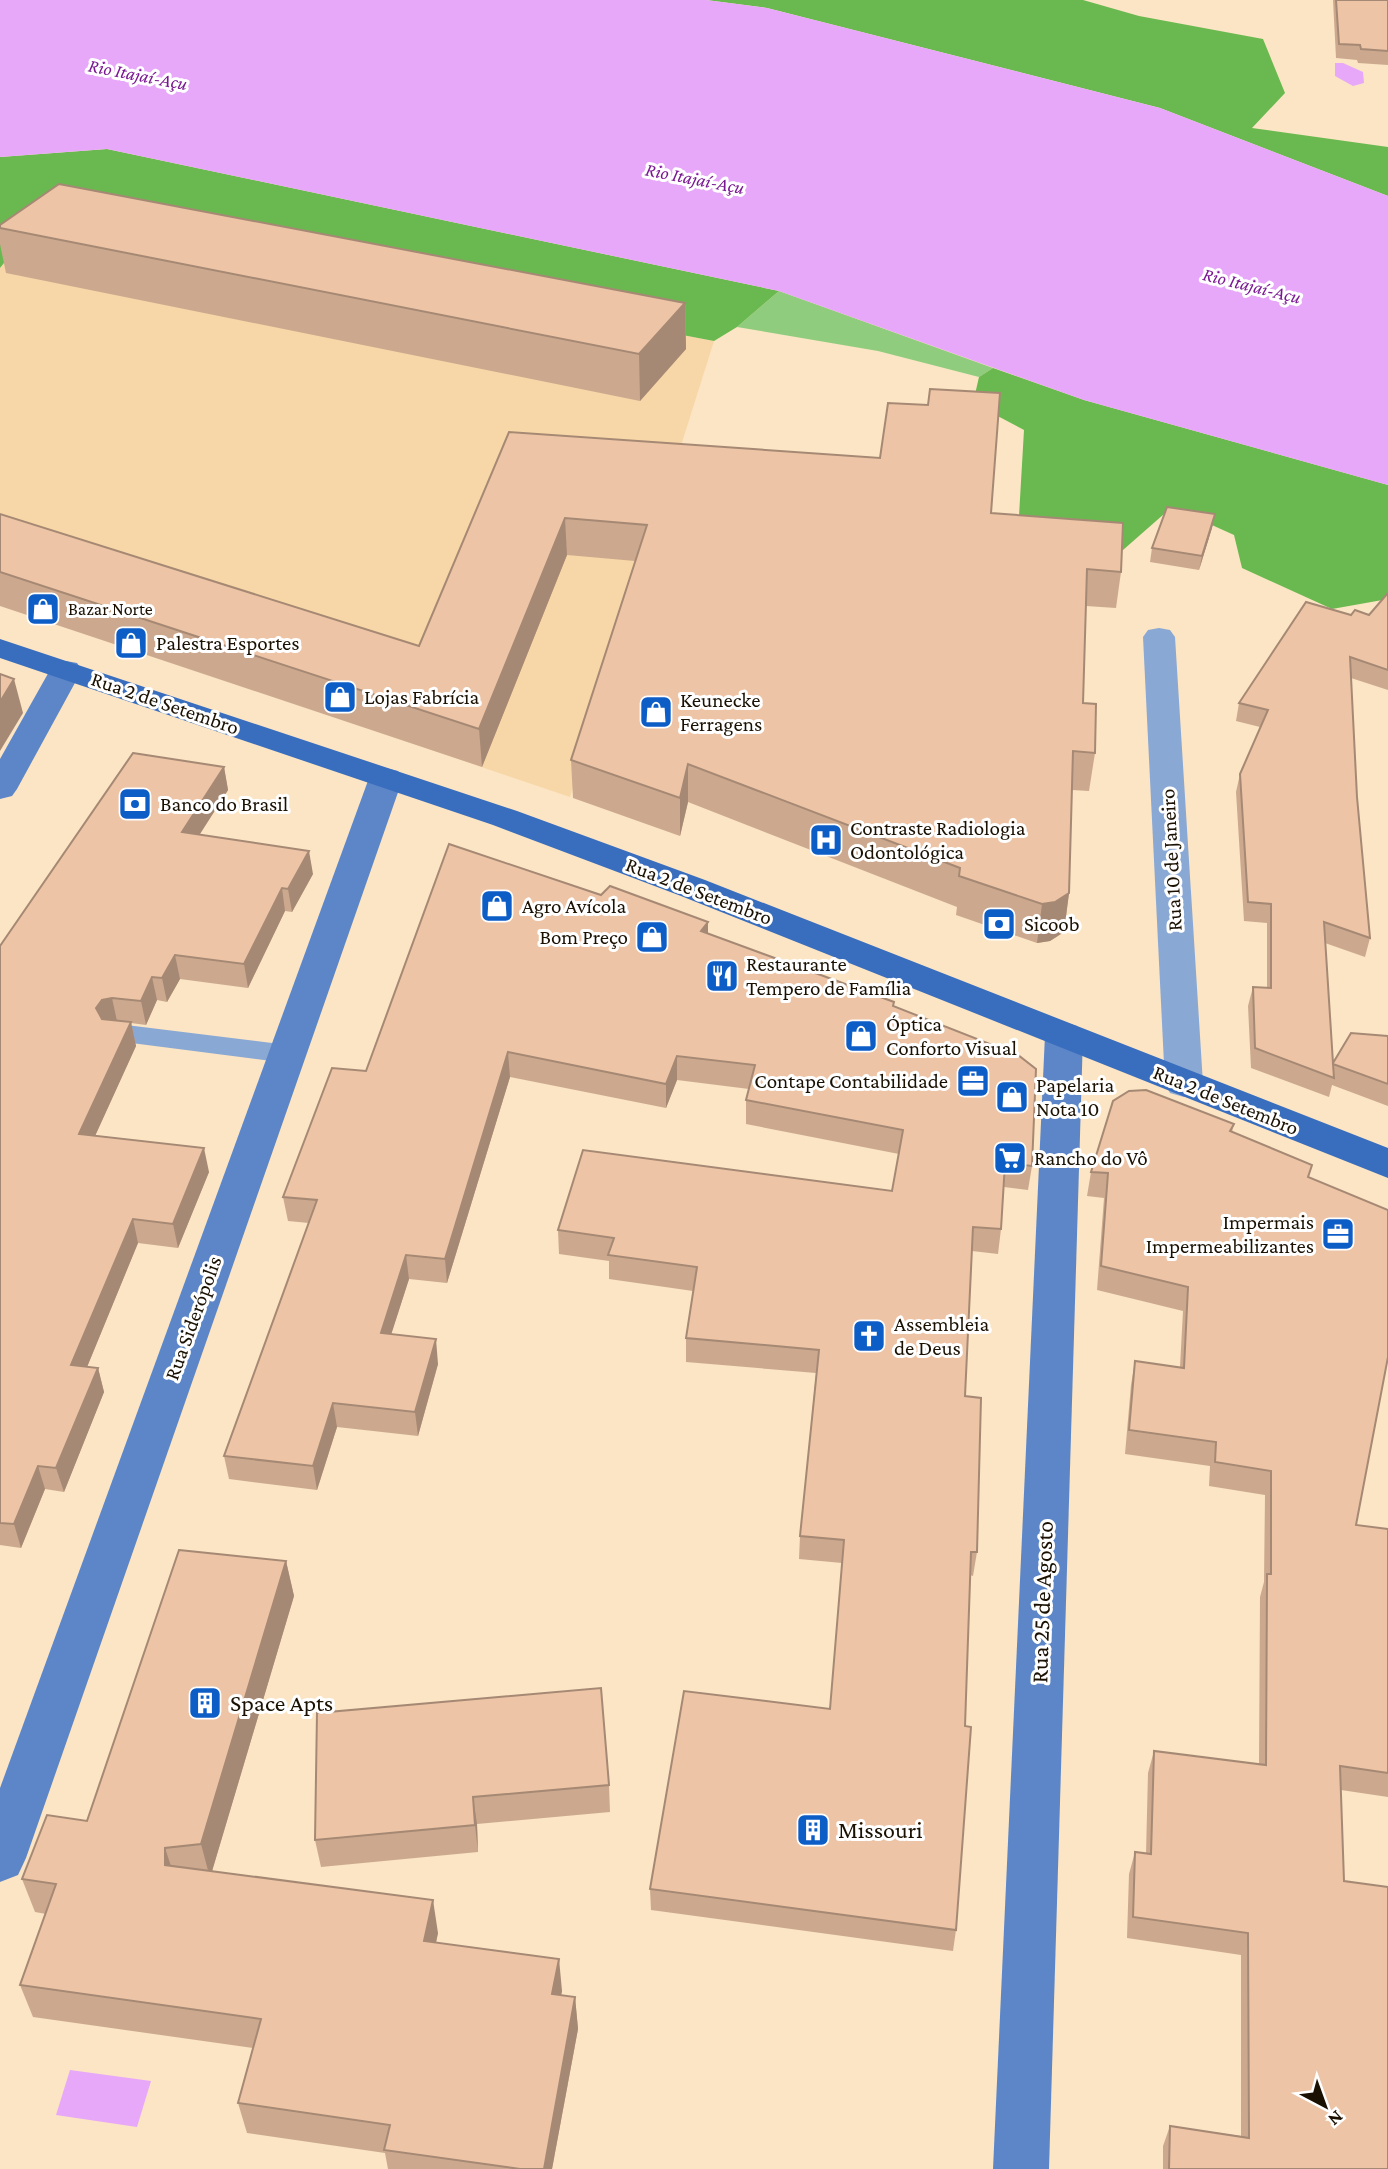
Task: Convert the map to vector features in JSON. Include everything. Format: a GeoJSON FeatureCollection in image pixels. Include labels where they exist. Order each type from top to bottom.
{"type":"FeatureCollection","features":[{"type":"Feature","properties":{"kind":"main road","name":"Rua 2 de Setembro"},"geometry":{"type":"LineString","coordinates":[[0,648],[505,818],[680,883],[1388,1164]]}},
{"type":"Feature","properties":{"kind":"street","name":"Rua 10 de Janeiro"},"geometry":{"type":"LineString","coordinates":[[1159,637],[1184,1084]]}},
{"type":"Feature","properties":{"kind":"street"},"geometry":{"type":"LineString","coordinates":[[0,789],[66,670]]}},
{"type":"Feature","properties":{"kind":"street","name":"Rua Siderópolis"},"geometry":{"type":"LineString","coordinates":[[0,1858],[386,778]]}},
{"type":"Feature","properties":{"kind":"street","name":"Rua 25 de Agosto"},"geometry":{"type":"LineString","coordinates":[[1021,2169],[1064,1035]]}},
{"type":"Feature","properties":{"kind":"lane"},"geometry":{"type":"LineString","coordinates":[[118,1033],[288,1054]]}},
{"type":"Feature","properties":{"kind":"shaded area"},"geometry":{"type":"Polygon","coordinates":[[[43,213],[714,341],[570,797],[349,722],[0,546],[0,268],[43,213]]]}},
{"type":"Feature","properties":{"kind":"green space"},"geometry":{"type":"Polygon","coordinates":[[[706,0],[1083,0],[1139,16],[1263,39],[1285,93],[1252,128],[1388,147],[1388,196],[1160,108],[767,8],[706,0]]]}},
{"type":"Feature","properties":{"kind":"green space"},"geometry":{"type":"Polygon","coordinates":[[[107,149],[779,291],[737,327],[714,341],[44,213],[0,268],[0,157],[107,149]]]}},
{"type":"Feature","properties":{"kind":"green space"},"geometry":{"type":"Polygon","coordinates":[[[779,291],[993,368],[979,377],[878,351],[737,327],[779,291]]]}},
{"type":"Feature","properties":{"kind":"green space"},"geometry":{"type":"Polygon","coordinates":[[[993,368],[1084,400],[1388,485],[1388,599],[1332,609],[1242,568],[1234,535],[1172,507],[1123,550],[1019,516],[1024,430],[973,403],[979,377],[993,368]]]}},
{"type":"Feature","properties":{"kind":"water","name":"Rio Itajaí-Açu"},"geometry":{"type":"Polygon","coordinates":[[[0,0],[706,0],[767,8],[1160,108],[1388,196],[1388,485],[1084,400],[779,291],[107,149],[0,157],[0,0]]]}},
{"type":"Feature","properties":{"kind":"water"},"geometry":{"type":"Polygon","coordinates":[[[1335,63],[1343,63],[1363,72],[1364,83],[1353,86],[1335,76],[1335,63]]]}},
{"type":"Feature","properties":{"kind":"water"},"geometry":{"type":"Polygon","coordinates":[[[70,2070],[151,2081],[137,2127],[56,2115],[70,2070]]]}},
{"type":"Feature","properties":{"kind":"building"},"geometry":{"type":"Polygon","coordinates":[[[1336,0],[1388,0],[1388,51],[1339,44],[1336,0]]]}},
{"type":"Feature","properties":{"kind":"building"},"geometry":{"type":"Polygon","coordinates":[[[59,184],[685,303],[639,354],[0,228],[0,225],[59,184]]]}},
{"type":"Feature","properties":{"kind":"building"},"geometry":{"type":"Polygon","coordinates":[[[930,389],[1000,393],[991,513],[1123,523],[1121,572],[1087,569],[1083,703],[1096,704],[1095,753],[1073,751],[1069,893],[1055,902],[1042,904],[959,876],[960,868],[688,764],[680,798],[571,760],[647,525],[565,518],[479,729],[0,572],[0,514],[419,646],[509,432],[880,458],[888,403],[928,405],[930,389]]]}},
{"type":"Feature","properties":{"kind":"building"},"geometry":{"type":"Polygon","coordinates":[[[1167,507],[1215,514],[1202,556],[1152,548],[1167,507]]]}},
{"type":"Feature","properties":{"kind":"building"},"geometry":{"type":"Polygon","coordinates":[[[1387,594],[1388,670],[1350,657],[1357,797],[1370,938],[1324,922],[1333,1063],[1351,1033],[1388,1036],[1388,1084],[1333,1064],[1334,1078],[1255,1048],[1253,987],[1271,988],[1271,904],[1248,902],[1240,774],[1268,710],[1239,703],[1306,602],[1351,615],[1355,610],[1369,615],[1387,594]]]}},
{"type":"Feature","properties":{"kind":"building"},"geometry":{"type":"Polygon","coordinates":[[[0,674],[14,679],[0,702],[0,674]]]}},
{"type":"Feature","properties":{"kind":"building"},"geometry":{"type":"Polygon","coordinates":[[[133,753],[224,767],[182,832],[309,851],[288,889],[282,888],[244,964],[175,955],[162,978],[152,977],[141,1001],[112,998],[102,1000],[96,1008],[102,1019],[131,1022],[79,1134],[204,1148],[173,1224],[133,1219],[71,1365],[98,1368],[56,1468],[38,1466],[14,1524],[0,1523],[0,946],[133,753]]]}},
{"type":"Feature","properties":{"kind":"building"},"geometry":{"type":"Polygon","coordinates":[[[449,844],[601,895],[610,886],[708,922],[701,931],[894,1002],[893,1006],[1018,1055],[1036,1069],[1032,1166],[1005,1163],[1001,1229],[973,1227],[965,1396],[981,1398],[977,1552],[971,1552],[965,1726],[971,1727],[956,1930],[650,1889],[684,1691],[830,1709],[844,1540],[800,1536],[819,1350],[686,1338],[697,1267],[608,1255],[614,1238],[558,1230],[583,1150],[892,1191],[903,1130],[746,1100],[755,1065],[677,1056],[666,1084],[508,1052],[445,1259],[406,1255],[381,1333],[436,1339],[415,1412],[333,1403],[313,1466],[224,1456],[317,1200],[283,1197],[332,1068],[366,1071],[449,844]]]}},
{"type":"Feature","properties":{"kind":"building"},"geometry":{"type":"Polygon","coordinates":[[[1146,1090],[1234,1124],[1230,1131],[1312,1165],[1308,1177],[1388,1210],[1388,1357],[1356,1525],[1388,1529],[1388,1773],[1340,1766],[1344,1881],[1388,1887],[1388,2169],[1169,2169],[1170,2126],[1249,2138],[1248,1933],[1133,1917],[1135,1852],[1151,1854],[1154,1751],[1266,1765],[1267,1574],[1271,1574],[1271,1471],[1215,1462],[1216,1442],[1129,1430],[1135,1361],[1184,1368],[1188,1287],[1101,1266],[1108,1173],[1091,1172],[1113,1101],[1129,1091],[1146,1090]]]}},
{"type":"Feature","properties":{"kind":"building"},"geometry":{"type":"Polygon","coordinates":[[[179,1550],[286,1561],[201,1844],[165,1848],[165,1865],[433,1900],[424,1941],[559,1959],[552,1994],[575,1997],[544,2169],[520,2169],[384,2150],[390,2125],[238,2103],[261,2019],[20,1985],[56,1884],[22,1879],[47,1815],[87,1821],[179,1550]]]}},
{"type":"Feature","properties":{"kind":"building"},"geometry":{"type":"Polygon","coordinates":[[[601,1688],[609,1785],[473,1797],[475,1825],[315,1840],[317,1713],[601,1688]]]}},
{"type":"Feature","properties":{"kind":"place","name":"Bazar Norte"},"geometry":{"type":"Point","coordinates":[43,609]}},
{"type":"Feature","properties":{"kind":"place","name":"Palestra Esportes"},"geometry":{"type":"Point","coordinates":[131,643]}},
{"type":"Feature","properties":{"kind":"place","name":"Lojas Fabrícia"},"geometry":{"type":"Point","coordinates":[340,697]}},
{"type":"Feature","properties":{"kind":"place","name":"Keunecke Ferragens"},"geometry":{"type":"Point","coordinates":[656,712]}},
{"type":"Feature","properties":{"kind":"place","name":"Banco do Brasil"},"geometry":{"type":"Point","coordinates":[135,804]}},
{"type":"Feature","properties":{"kind":"place","name":"Contraste Radiologia Odontológica"},"geometry":{"type":"Point","coordinates":[826,840]}},
{"type":"Feature","properties":{"kind":"place","name":"Agro Avícola"},"geometry":{"type":"Point","coordinates":[497,906]}},
{"type":"Feature","properties":{"kind":"place","name":"Sicoob"},"geometry":{"type":"Point","coordinates":[999,924]}},
{"type":"Feature","properties":{"kind":"place","name":"Bom Preço"},"geometry":{"type":"Point","coordinates":[652,937]}},
{"type":"Feature","properties":{"kind":"place","name":"Restaurante Tempero de Família"},"geometry":{"type":"Point","coordinates":[722,976]}},
{"type":"Feature","properties":{"kind":"place","name":"Óptica Conforto Visual"},"geometry":{"type":"Point","coordinates":[861,1036]}},
{"type":"Feature","properties":{"kind":"place","name":"Contape Contabilidade"},"geometry":{"type":"Point","coordinates":[973,1081]}},
{"type":"Feature","properties":{"kind":"place","name":"Papelaria Nota 10"},"geometry":{"type":"Point","coordinates":[1012,1097]}},
{"type":"Feature","properties":{"kind":"place","name":"Rancho do Vô"},"geometry":{"type":"Point","coordinates":[1010,1158]}},
{"type":"Feature","properties":{"kind":"place","name":"Impermais Impermeabilizantes"},"geometry":{"type":"Point","coordinates":[1338,1234]}},
{"type":"Feature","properties":{"kind":"place","name":"Assembleia de Deus"},"geometry":{"type":"Point","coordinates":[869,1336]}},
{"type":"Feature","properties":{"kind":"place","name":"Space Apts"},"geometry":{"type":"Point","coordinates":[205,1703]}},
{"type":"Feature","properties":{"kind":"place","name":"Missouri"},"geometry":{"type":"Point","coordinates":[813,1830]}}]}
